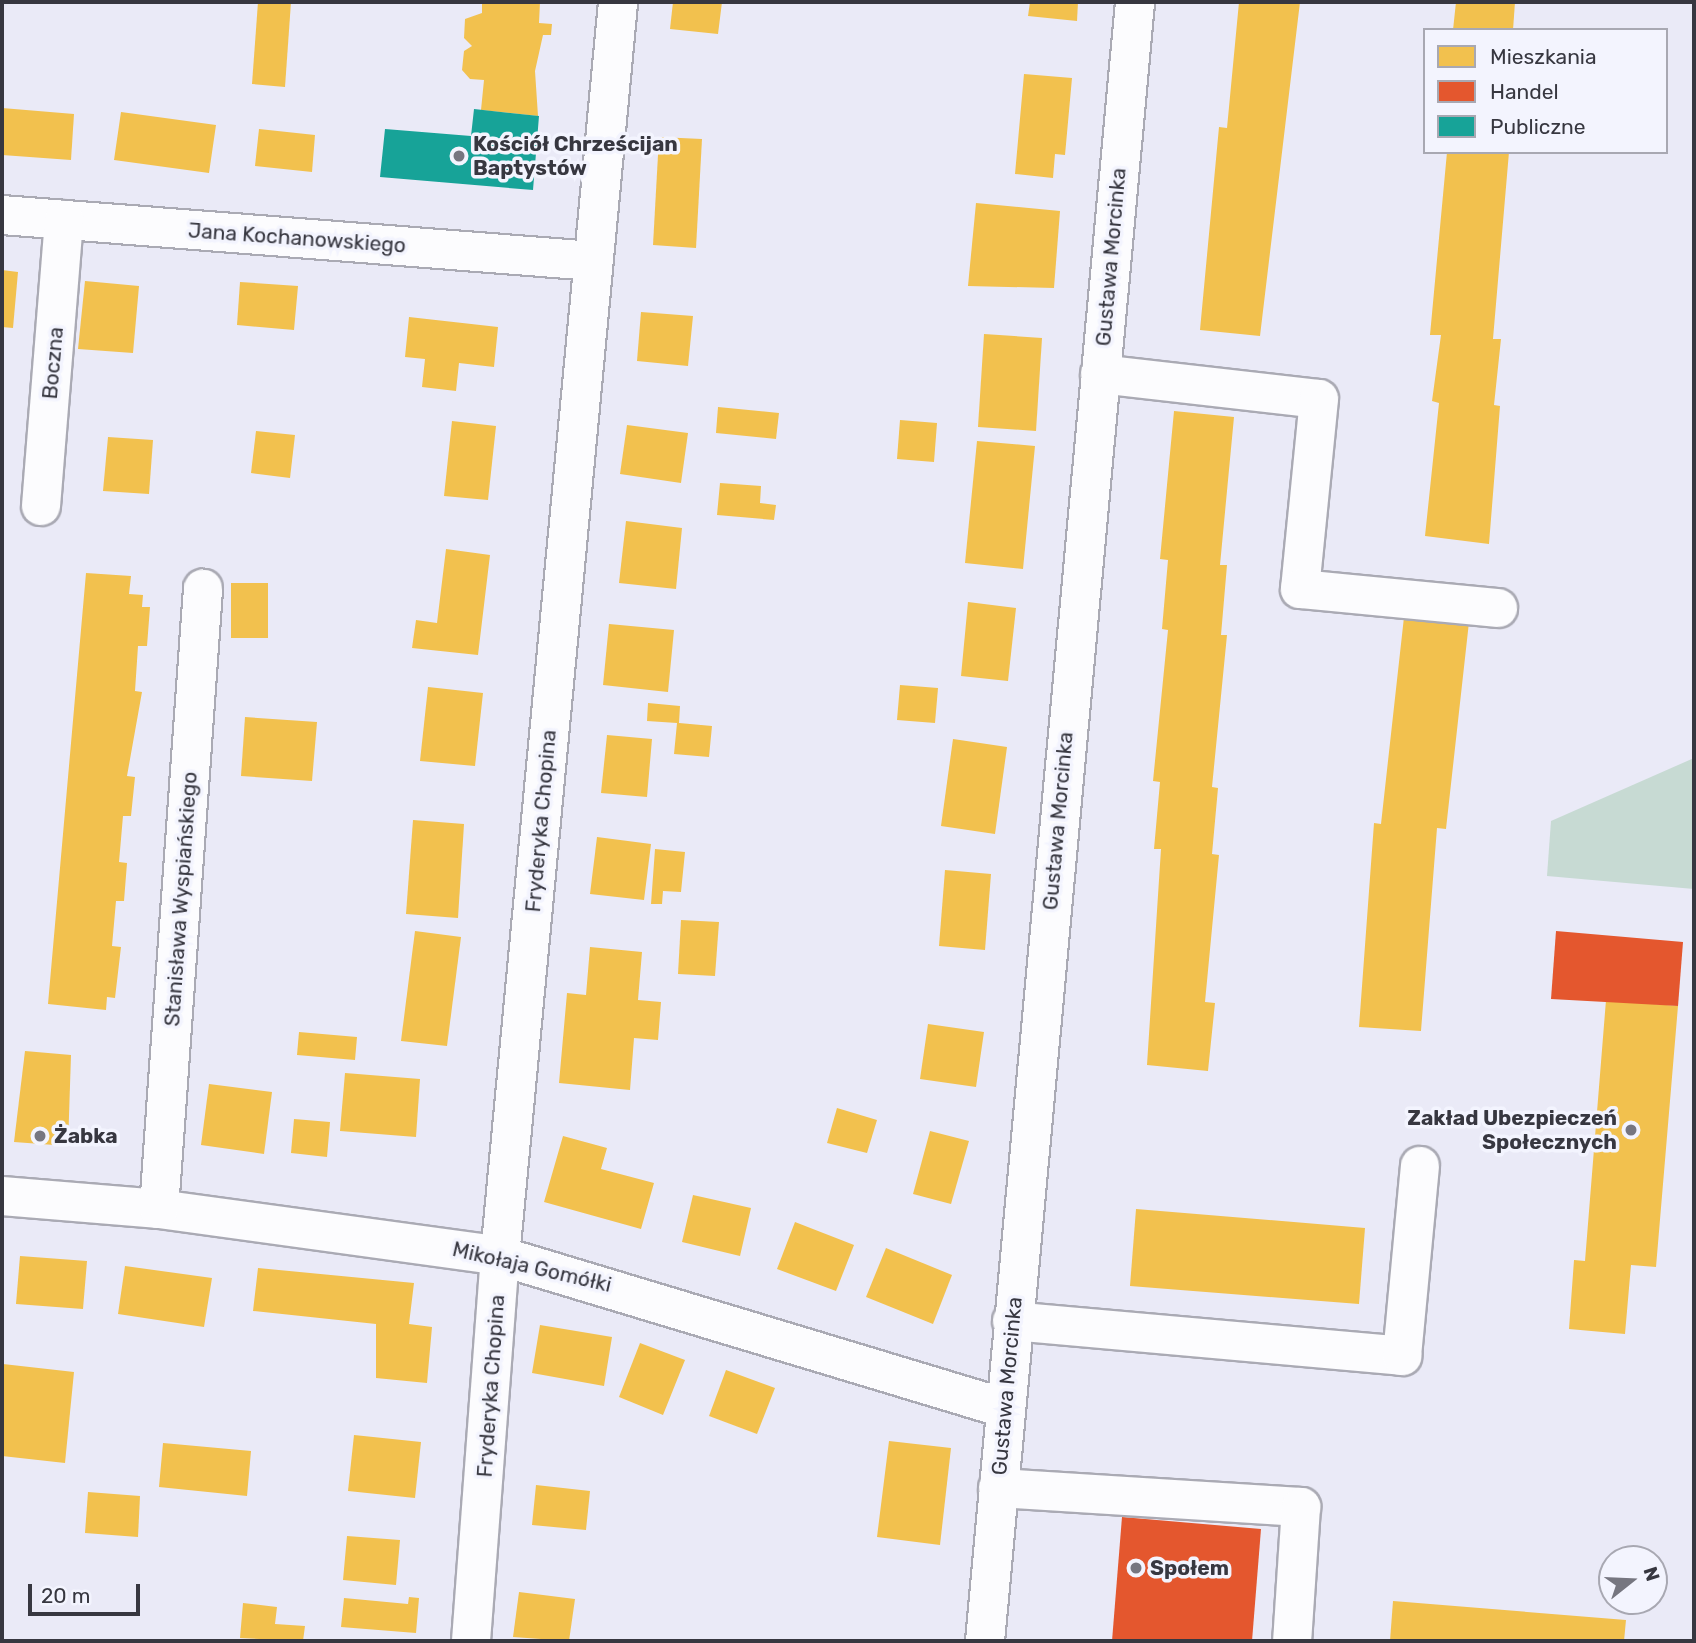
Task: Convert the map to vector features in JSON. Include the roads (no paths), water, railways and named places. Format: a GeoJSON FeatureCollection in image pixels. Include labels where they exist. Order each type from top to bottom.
{"type":"FeatureCollection","features":[{"type":"Feature","properties":{"kind":"street","name":"Fryderyka Chopina"},"geometry":{"type":"LineString","coordinates":[[471,1641],[500,1255],[618,2]]}},
{"type":"Feature","properties":{"kind":"street","name":"Gustawa Morcinka"},"geometry":{"type":"LineString","coordinates":[[985,1641],[1004,1408],[1135,2]]}},
{"type":"Feature","properties":{"kind":"street","name":"Jana Kochanowskiego"},"geometry":{"type":"LineString","coordinates":[[2,215],[593,261]]}},
{"type":"Feature","properties":{"kind":"street","name":"Boczna"},"geometry":{"type":"LineString","coordinates":[[41,506],[64,220]]}},
{"type":"Feature","properties":{"kind":"street"},"geometry":{"type":"LineString","coordinates":[[1100,374],[1319,399],[1300,589],[1498,608]]}},
{"type":"Feature","properties":{"kind":"street","name":"Stanisława Wyspiańskiego"},"geometry":{"type":"LineString","coordinates":[[159,1209],[203,589]]}},
{"type":"Feature","properties":{"kind":"street"},"geometry":{"type":"LineString","coordinates":[[1012,1321],[1402,1356],[1420,1166]]}},
{"type":"Feature","properties":{"kind":"street","name":"Mikołaja Gomółki"},"geometry":{"type":"LineString","coordinates":[[2,1196],[159,1209],[500,1255],[1004,1408]]}},
{"type":"Feature","properties":{"kind":"street"},"geometry":{"type":"LineString","coordinates":[[998,1488],[1301,1507],[1292,1641]]}},
{"type":"Feature","properties":{"kind":"place","name":"Kościół Chrześcijan Baptystów"},"geometry":{"type":"Point","coordinates":[459,156]}},
{"type":"Feature","properties":{"kind":"place","name":"Zakład Ubezpieczeń Społecznych"},"geometry":{"type":"Point","coordinates":[1631,1130]}},
{"type":"Feature","properties":{"kind":"place","name":"Żabka"},"geometry":{"type":"Point","coordinates":[40,1136]}},
{"type":"Feature","properties":{"kind":"place","name":"Społem"},"geometry":{"type":"Point","coordinates":[1136,1568]}}]}
